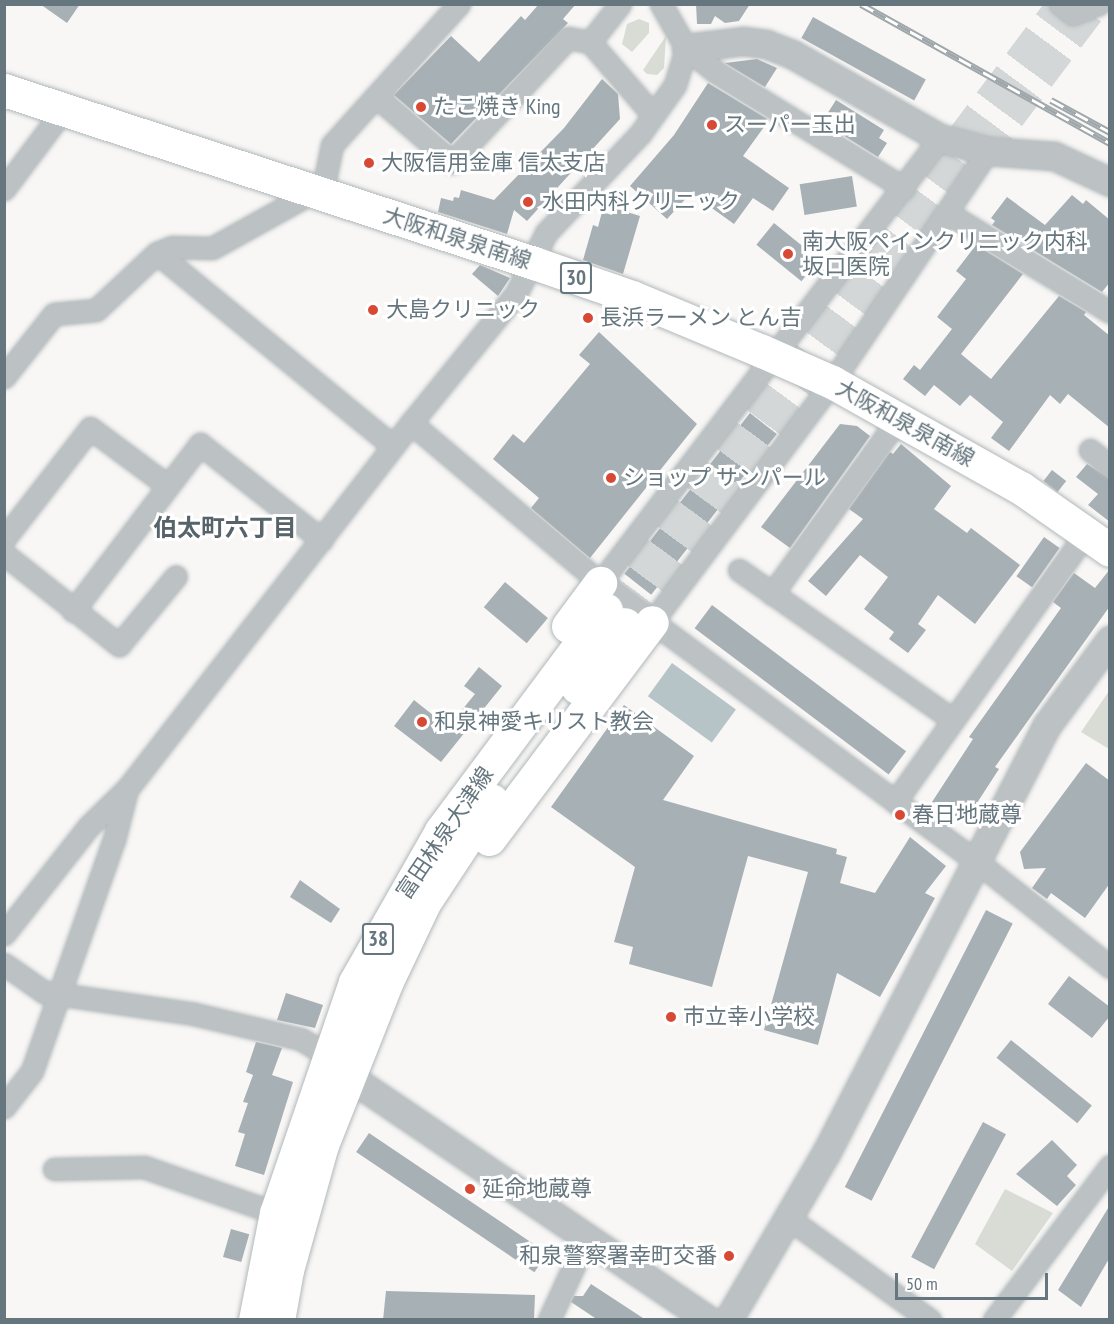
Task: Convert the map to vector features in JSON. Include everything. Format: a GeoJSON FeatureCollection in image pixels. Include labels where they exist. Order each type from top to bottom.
{"type":"FeatureCollection","features":[{"type":"Feature","properties":{"kind":"main road","name":"大阪和泉泉南線"},"geometry":{"type":"LineString","coordinates":[[4,90],[632,297],[832,382],[1022,488],[1097,543]]}},
{"type":"Feature","properties":{"kind":"main road","name":"富田林泉大津線"},"geometry":{"type":"LineString","coordinates":[[255,1320],[276,1213],[371,981],[473,825],[621,610]]}},
{"type":"Feature","properties":{"kind":"main road"},"geometry":{"type":"LineString","coordinates":[[371,981],[369,922],[407,849],[621,610]]}},
{"type":"Feature","properties":{"kind":"main road","name":"富田林泉大津線"},"geometry":{"type":"LineString","coordinates":[[278,1320],[300,1219],[322,1145],[338,1066]]}},
{"type":"Feature","properties":{"kind":"street"},"geometry":{"type":"LineString","coordinates":[[4,377],[54,315],[96,310],[157,254],[172,247],[212,248],[319,192],[332,145],[378,98],[459,4]]}},
{"type":"Feature","properties":{"kind":"street"},"geometry":{"type":"LineString","coordinates":[[590,42],[620,4]]}},
{"type":"Feature","properties":{"kind":"street"},"geometry":{"type":"LineString","coordinates":[[661,4],[686,48],[716,72],[904,188]]}},
{"type":"Feature","properties":{"kind":"street"},"geometry":{"type":"LineString","coordinates":[[1060,4],[1073,14],[1099,4]]}},
{"type":"Feature","properties":{"kind":"street"},"geometry":{"type":"LineString","coordinates":[[378,98],[452,162],[568,38],[590,42],[653,115]]}},
{"type":"Feature","properties":{"kind":"street"},"geometry":{"type":"LineString","coordinates":[[686,48],[743,40],[766,44],[792,54],[940,138],[988,151],[1053,156],[1110,182]]}},
{"type":"Feature","properties":{"kind":"street"},"geometry":{"type":"LineString","coordinates":[[4,934],[89,826],[128,788],[411,423],[516,294],[534,263],[546,233],[640,134],[675,85],[686,48]]}},
{"type":"Feature","properties":{"kind":"street"},"geometry":{"type":"LineString","coordinates":[[4,189],[64,109]]}},
{"type":"Feature","properties":{"kind":"street"},"geometry":{"type":"LineString","coordinates":[[621,610],[775,357],[940,138]]}},
{"type":"Feature","properties":{"kind":"street"},"geometry":{"type":"LineString","coordinates":[[621,610],[832,382],[949,214],[988,151]]}},
{"type":"Feature","properties":{"kind":"street"},"geometry":{"type":"LineString","coordinates":[[949,214],[1110,312]]}},
{"type":"Feature","properties":{"kind":"street"},"geometry":{"type":"LineString","coordinates":[[157,254],[393,446]]}},
{"type":"Feature","properties":{"kind":"street"},"geometry":{"type":"LineString","coordinates":[[772,594],[898,419]]}},
{"type":"Feature","properties":{"kind":"street"},"geometry":{"type":"LineString","coordinates":[[411,423],[621,610],[895,801],[976,861],[1110,967]]}},
{"type":"Feature","properties":{"kind":"street"},"geometry":{"type":"LineString","coordinates":[[4,539],[90,428],[168,486]]}},
{"type":"Feature","properties":{"kind":"street"},"geometry":{"type":"LineString","coordinates":[[73,611],[200,444],[322,540]]}},
{"type":"Feature","properties":{"kind":"street"},"geometry":{"type":"LineString","coordinates":[[1090,450],[1110,466]]}},
{"type":"Feature","properties":{"kind":"street"},"geometry":{"type":"LineString","coordinates":[[895,801],[953,720],[1097,543]]}},
{"type":"Feature","properties":{"kind":"street"},"geometry":{"type":"LineString","coordinates":[[4,554],[73,611],[119,645],[176,576]]}},
{"type":"Feature","properties":{"kind":"street"},"geometry":{"type":"LineString","coordinates":[[738,570],[953,720]]}},
{"type":"Feature","properties":{"kind":"street"},"geometry":{"type":"LineString","coordinates":[[728,1320],[827,1151],[1047,725],[1110,640]]}},
{"type":"Feature","properties":{"kind":"street"},"geometry":{"type":"LineString","coordinates":[[4,1107],[32,1071],[57,995],[114,840],[128,788]]}},
{"type":"Feature","properties":{"kind":"street"},"geometry":{"type":"LineString","coordinates":[[4,964],[44,992],[57,995],[68,993],[194,1014],[301,1038],[338,1066],[709,1320]]}},
{"type":"Feature","properties":{"kind":"street"},"geometry":{"type":"LineString","coordinates":[[994,1320],[1110,1166]]}},
{"type":"Feature","properties":{"kind":"street"},"geometry":{"type":"LineString","coordinates":[[54,1169],[144,1167],[276,1213]]}},
{"type":"Feature","properties":{"kind":"street"},"geometry":{"type":"LineString","coordinates":[[788,1218],[930,1320]]}},
{"type":"Feature","properties":{"kind":"street"},"geometry":{"type":"LineString","coordinates":[[549,1320],[587,1236]]}},
{"type":"Feature","properties":{"kind":"shaded area"},"geometry":{"type":"Polygon","coordinates":[[[639,19],[649,23],[649,33],[632,52],[622,44],[627,24],[639,19]]]}},
{"type":"Feature","properties":{"kind":"shaded area"},"geometry":{"type":"Polygon","coordinates":[[[666,36],[664,68],[657,75],[647,74],[643,70],[666,36]]]}},
{"type":"Feature","properties":{"kind":"shaded area"},"geometry":{"type":"Polygon","coordinates":[[[672,663],[736,709],[712,743],[648,696],[672,663]]]}},
{"type":"Feature","properties":{"kind":"shaded area"},"geometry":{"type":"Polygon","coordinates":[[[1109,691],[1109,749],[1081,732],[1109,691]]]}},
{"type":"Feature","properties":{"kind":"shaded area"},"geometry":{"type":"Polygon","coordinates":[[[1005,1189],[1053,1213],[1012,1271],[975,1244],[1005,1189]]]}},
{"type":"Feature","properties":{"kind":"building"},"geometry":{"type":"Polygon","coordinates":[[[40,4],[80,4],[67,23],[40,4]]]}},
{"type":"Feature","properties":{"kind":"building"},"geometry":{"type":"Polygon","coordinates":[[[539,4],[576,4],[563,19],[568,23],[451,144],[394,95],[451,36],[479,62],[521,16],[525,20],[539,4]]]}},
{"type":"Feature","properties":{"kind":"building"},"geometry":{"type":"Polygon","coordinates":[[[696,4],[750,4],[739,21],[725,23],[715,16],[711,24],[697,24],[696,4]]]}},
{"type":"Feature","properties":{"kind":"building"},"geometry":{"type":"Polygon","coordinates":[[[813,17],[926,80],[914,101],[801,38],[813,17]]]}},
{"type":"Feature","properties":{"kind":"building"},"geometry":{"type":"Polygon","coordinates":[[[757,59],[777,68],[765,87],[725,63],[757,59]]]}},
{"type":"Feature","properties":{"kind":"building"},"geometry":{"type":"Polygon","coordinates":[[[602,79],[618,94],[620,119],[527,221],[514,210],[507,234],[438,212],[441,198],[453,201],[454,197],[459,198],[461,190],[494,200],[564,128],[602,79]]]}},
{"type":"Feature","properties":{"kind":"building"},"geometry":{"type":"Polygon","coordinates":[[[708,83],[769,120],[743,156],[789,188],[773,211],[753,198],[734,224],[691,193],[667,219],[630,186],[674,135],[708,83]]]}},
{"type":"Feature","properties":{"kind":"building"},"geometry":{"type":"Polygon","coordinates":[[[836,100],[884,130],[879,138],[887,143],[878,157],[822,122],[836,100]]]}},
{"type":"Feature","properties":{"kind":"building"},"geometry":{"type":"Polygon","coordinates":[[[852,176],[857,207],[805,215],[800,184],[852,176]]]}},
{"type":"Feature","properties":{"kind":"building"},"geometry":{"type":"Polygon","coordinates":[[[1072,195],[1083,204],[1086,200],[1110,220],[1110,282],[1102,292],[992,225],[995,221],[991,218],[1007,197],[1045,225],[1072,195]]]}},
{"type":"Feature","properties":{"kind":"building"},"geometry":{"type":"Polygon","coordinates":[[[614,208],[640,216],[623,274],[583,260],[593,225],[598,227],[602,212],[612,215],[614,208]]]}},
{"type":"Feature","properties":{"kind":"building"},"geometry":{"type":"Polygon","coordinates":[[[774,223],[819,260],[801,281],[756,245],[774,223]]]}},
{"type":"Feature","properties":{"kind":"building"},"geometry":{"type":"Polygon","coordinates":[[[976,245],[1023,274],[961,354],[991,379],[1059,296],[1086,312],[1084,315],[1110,336],[1110,428],[1068,394],[1060,404],[1050,395],[1009,451],[991,438],[1003,422],[970,395],[960,406],[934,385],[925,396],[903,379],[914,365],[920,370],[952,329],[937,317],[966,279],[956,271],[976,245]]]}},
{"type":"Feature","properties":{"kind":"building"},"geometry":{"type":"Polygon","coordinates":[[[480,265],[510,278],[498,296],[472,274],[480,265]]]}},
{"type":"Feature","properties":{"kind":"building"},"geometry":{"type":"Polygon","coordinates":[[[599,332],[697,424],[590,558],[531,508],[539,498],[493,459],[513,434],[524,443],[590,364],[579,355],[599,332]]]}},
{"type":"Feature","properties":{"kind":"building"},"geometry":{"type":"Polygon","coordinates":[[[750,413],[777,434],[651,595],[624,574],[750,413]]]}},
{"type":"Feature","properties":{"kind":"building"},"geometry":{"type":"Polygon","coordinates":[[[840,424],[857,426],[870,436],[790,548],[761,527],[840,424]]]}},
{"type":"Feature","properties":{"kind":"building"},"geometry":{"type":"Polygon","coordinates":[[[901,444],[951,486],[934,509],[967,533],[971,528],[1020,565],[975,624],[938,595],[918,624],[926,630],[908,653],[889,639],[894,632],[864,609],[888,577],[860,555],[826,596],[808,581],[863,519],[849,509],[890,452],[893,454],[901,444]]]}},
{"type":"Feature","properties":{"kind":"building"},"geometry":{"type":"Polygon","coordinates":[[[1087,464],[1110,479],[1110,522],[1088,505],[1098,494],[1076,477],[1087,464]]]}},
{"type":"Feature","properties":{"kind":"building"},"geometry":{"type":"Polygon","coordinates":[[[1052,470],[1066,481],[1058,492],[1043,481],[1052,470]]]}},
{"type":"Feature","properties":{"kind":"building"},"geometry":{"type":"Polygon","coordinates":[[[1044,537],[1060,548],[1032,587],[1016,576],[1044,537]]]}},
{"type":"Feature","properties":{"kind":"building"},"geometry":{"type":"Polygon","coordinates":[[[1110,569],[1110,606],[995,767],[999,769],[964,823],[932,802],[973,739],[969,737],[1061,608],[1053,602],[1074,573],[1095,588],[1110,569]]]}},
{"type":"Feature","properties":{"kind":"building"},"geometry":{"type":"Polygon","coordinates":[[[505,582],[548,618],[527,643],[484,607],[505,582]]]}},
{"type":"Feature","properties":{"kind":"building"},"geometry":{"type":"Polygon","coordinates":[[[712,605],[906,751],[889,774],[695,628],[712,605]]]}},
{"type":"Feature","properties":{"kind":"building"},"geometry":{"type":"Polygon","coordinates":[[[479,667],[502,686],[441,762],[394,726],[414,700],[448,727],[475,694],[464,686],[479,667]]]}},
{"type":"Feature","properties":{"kind":"building"},"geometry":{"type":"Polygon","coordinates":[[[624,705],[694,756],[663,800],[837,849],[836,854],[847,857],[840,883],[875,893],[910,837],[946,866],[925,893],[935,898],[880,997],[837,973],[818,1045],[764,1030],[808,872],[748,856],[712,987],[629,964],[633,947],[614,942],[635,867],[551,807],[624,705]]]}},
{"type":"Feature","properties":{"kind":"building"},"geometry":{"type":"Polygon","coordinates":[[[1086,763],[1110,781],[1110,883],[1085,918],[1051,893],[1047,899],[1032,888],[1046,868],[1024,869],[1020,852],[1086,763]]]}},
{"type":"Feature","properties":{"kind":"building"},"geometry":{"type":"Polygon","coordinates":[[[300,880],[340,909],[331,923],[290,897],[300,880]]]}},
{"type":"Feature","properties":{"kind":"building"},"geometry":{"type":"Polygon","coordinates":[[[986,910],[1013,924],[872,1201],[845,1187],[986,910]]]}},
{"type":"Feature","properties":{"kind":"building"},"geometry":{"type":"Polygon","coordinates":[[[1069,976],[1110,1007],[1110,1016],[1092,1038],[1048,1004],[1069,976]]]}},
{"type":"Feature","properties":{"kind":"building"},"geometry":{"type":"Polygon","coordinates":[[[286,993],[323,1005],[315,1028],[277,1020],[286,993]]]}},
{"type":"Feature","properties":{"kind":"building"},"geometry":{"type":"Polygon","coordinates":[[[1011,1040],[1092,1105],[1077,1123],[997,1058],[1011,1040]]]}},
{"type":"Feature","properties":{"kind":"building"},"geometry":{"type":"Polygon","coordinates":[[[256,1042],[282,1048],[272,1075],[293,1082],[264,1175],[235,1166],[245,1134],[238,1132],[248,1103],[243,1102],[253,1075],[246,1072],[256,1042]]]}},
{"type":"Feature","properties":{"kind":"building"},"geometry":{"type":"Polygon","coordinates":[[[983,1122],[1006,1134],[934,1269],[911,1257],[983,1122]]]}},
{"type":"Feature","properties":{"kind":"building"},"geometry":{"type":"Polygon","coordinates":[[[369,1133],[547,1253],[534,1272],[356,1152],[369,1133]]]}},
{"type":"Feature","properties":{"kind":"building"},"geometry":{"type":"Polygon","coordinates":[[[1052,1140],[1077,1165],[1067,1176],[1076,1185],[1057,1206],[1016,1174],[1052,1140]]]}},
{"type":"Feature","properties":{"kind":"building"},"geometry":{"type":"Polygon","coordinates":[[[1110,1205],[1110,1257],[1081,1307],[1058,1290],[1110,1205]]]}},
{"type":"Feature","properties":{"kind":"building"},"geometry":{"type":"Polygon","coordinates":[[[231,1229],[249,1234],[241,1262],[223,1257],[231,1229]]]}},
{"type":"Feature","properties":{"kind":"building"},"geometry":{"type":"Polygon","coordinates":[[[591,1284],[646,1320],[598,1320],[571,1302],[574,1296],[583,1296],[591,1284]]]}},
{"type":"Feature","properties":{"kind":"building"},"geometry":{"type":"Polygon","coordinates":[[[386,1291],[535,1295],[534,1320],[383,1320],[386,1291]]]}},
{"type":"Feature","properties":{"kind":"tunnel"},"geometry":{"type":"LineString","coordinates":[[606,610],[1064,4]]}},
{"type":"Feature","properties":{"kind":"tunnel"},"geometry":{"type":"LineString","coordinates":[[625,624],[1093,4]]}},
{"type":"Feature","properties":{"kind":"railway"},"geometry":{"type":"LineString","coordinates":[[861,4],[1110,143]]}},
{"type":"Feature","properties":{"kind":"railway"},"geometry":{"type":"LineString","coordinates":[[1051,100],[1110,132]]}},
{"type":"Feature","properties":{"kind":"place","name":"たこ焼き King"},"geometry":{"type":"Point","coordinates":[421,107]}},
{"type":"Feature","properties":{"kind":"place","name":"スーパー玉出"},"geometry":{"type":"Point","coordinates":[712,125]}},
{"type":"Feature","properties":{"kind":"place","name":"大阪信用金庫 信太支店"},"geometry":{"type":"Point","coordinates":[369,163]}},
{"type":"Feature","properties":{"kind":"place","name":"水田内科クリニック"},"geometry":{"type":"Point","coordinates":[528,202]}},
{"type":"Feature","properties":{"kind":"place","name":"南大阪ペインクリニック内科 坂口医院"},"geometry":{"type":"Point","coordinates":[788,254]}},
{"type":"Feature","properties":{"kind":"place","name":"大島クリニック"},"geometry":{"type":"Point","coordinates":[373,310]}},
{"type":"Feature","properties":{"kind":"place","name":"長浜ラーメン とん吉"},"geometry":{"type":"Point","coordinates":[588,318]}},
{"type":"Feature","properties":{"kind":"place","name":"ショップ サンパール"},"geometry":{"type":"Point","coordinates":[611,478]}},
{"type":"Feature","properties":{"kind":"place","name":"和泉神愛キリスト教会"},"geometry":{"type":"Point","coordinates":[422,722]}},
{"type":"Feature","properties":{"kind":"place","name":"春日地蔵尊"},"geometry":{"type":"Point","coordinates":[900,815]}},
{"type":"Feature","properties":{"kind":"place","name":"市立幸小学校"},"geometry":{"type":"Point","coordinates":[671,1017]}},
{"type":"Feature","properties":{"kind":"place","name":"延命地蔵尊"},"geometry":{"type":"Point","coordinates":[470,1189]}},
{"type":"Feature","properties":{"kind":"place","name":"和泉警察署幸町交番"},"geometry":{"type":"Point","coordinates":[729,1256]}},
{"type":"Feature","properties":{"kind":"district","name":"伯太町六丁目"},"geometry":{"type":"Point","coordinates":[225,528]}}]}
